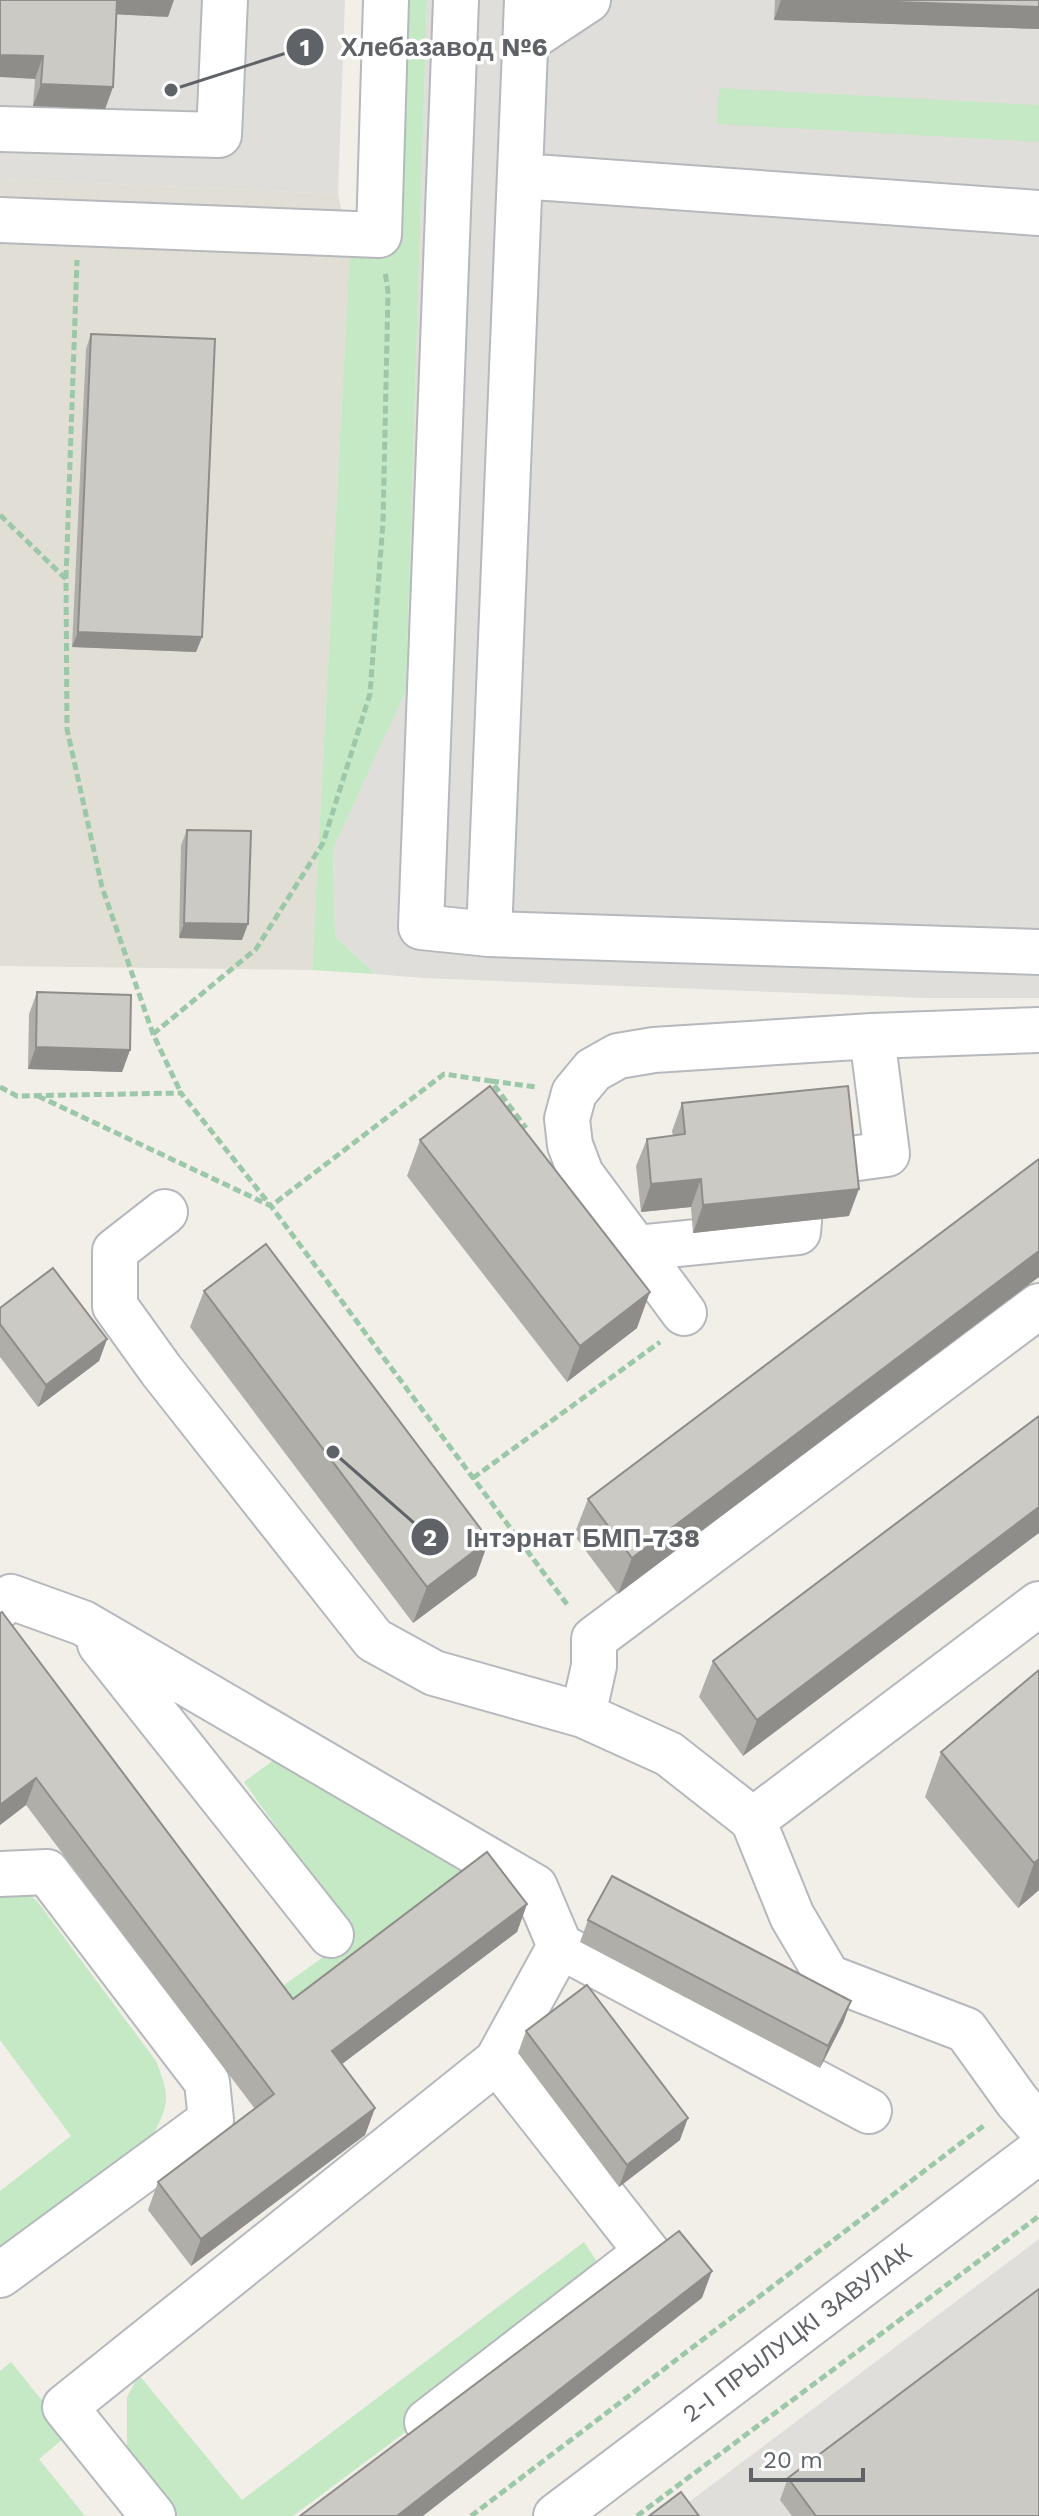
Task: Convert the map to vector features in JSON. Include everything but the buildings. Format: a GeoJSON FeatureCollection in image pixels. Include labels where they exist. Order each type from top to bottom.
{"type":"FeatureCollection","features":[{"type":"Feature","properties":{"kind":"street"},"geometry":{"type":"LineString","coordinates":[[0,129],[219,135],[225,0]]}},
{"type":"Feature","properties":{"kind":"street"},"geometry":{"type":"LineString","coordinates":[[0,220],[379,235],[386,0]]}},
{"type":"Feature","properties":{"kind":"street"},"geometry":{"type":"LineString","coordinates":[[456,0],[421,927],[489,934],[1039,952]]}},
{"type":"Feature","properties":{"kind":"street"},"geometry":{"type":"LineString","coordinates":[[489,934],[526,20],[588,0]]}},
{"type":"Feature","properties":{"kind":"street"},"geometry":{"type":"LineString","coordinates":[[520,176],[1039,213]]}},
{"type":"Feature","properties":{"kind":"street"},"geometry":{"type":"LineString","coordinates":[[673,1326],[637,1248],[581,1174],[570,1145],[567,1119],[574,1093],[593,1070],[618,1056],[654,1050],[872,1036],[1039,1030]]}},
{"type":"Feature","properties":{"kind":"street"},"geometry":{"type":"LineString","coordinates":[[843,1160],[887,1154],[872,1036]]}},
{"type":"Feature","properties":{"kind":"street"},"geometry":{"type":"LineString","coordinates":[[637,1248],[798,1232],[794,1174],[737,1180]]}},
{"type":"Feature","properties":{"kind":"street"},"geometry":{"type":"LineString","coordinates":[[165,1212],[115,1251],[115,1306],[161,1370],[374,1640],[434,1673],[583,1715],[669,1754],[753,1820],[792,1916],[828,1977],[966,2030],[1028,2114]]}},
{"type":"Feature","properties":{"kind":"street"},"geometry":{"type":"LineString","coordinates":[[583,1715],[594,1666],[594,1639],[1039,1306]]}},
{"type":"Feature","properties":{"kind":"street"},"geometry":{"type":"LineString","coordinates":[[0,1606],[11,1597],[83,1623],[535,1887],[560,1946],[869,2111]]}},
{"type":"Feature","properties":{"kind":"street"},"geometry":{"type":"LineString","coordinates":[[753,1820],[1039,1604]]}},
{"type":"Feature","properties":{"kind":"street"},"geometry":{"type":"LineString","coordinates":[[83,1623],[331,1935]]}},
{"type":"Feature","properties":{"kind":"street"},"geometry":{"type":"LineString","coordinates":[[0,1874],[47,1872],[207,2082],[211,2120],[0,2275]]}},
{"type":"Feature","properties":{"kind":"street"},"geometry":{"type":"LineString","coordinates":[[153,2516],[65,2407],[497,2061],[560,1946]]}},
{"type":"Feature","properties":{"kind":"street"},"geometry":{"type":"LineString","coordinates":[[390,2450],[647,2252],[497,2061]]}},
{"type":"Feature","properties":{"kind":"street","name":"2-І ПРЫЛУЦКІ ЗАВУЛАК"},"geometry":{"type":"LineString","coordinates":[[556,2516],[1039,2151]]}},
{"type":"Feature","properties":{"kind":"path"},"geometry":{"type":"LineString","coordinates":[[78,222],[66,579],[67,729],[102,887],[153,1034],[181,1093],[271,1206],[594,1639]]}},
{"type":"Feature","properties":{"kind":"path"},"geometry":{"type":"LineString","coordinates":[[153,1034],[256,949],[323,843],[370,694],[383,522],[388,292],[379,235]]}},
{"type":"Feature","properties":{"kind":"path"},"geometry":{"type":"LineString","coordinates":[[0,515],[66,579]]}},
{"type":"Feature","properties":{"kind":"path"},"geometry":{"type":"LineString","coordinates":[[271,1206],[444,1074],[491,1081],[528,1130]]}},
{"type":"Feature","properties":{"kind":"path"},"geometry":{"type":"LineString","coordinates":[[0,1087],[17,1096],[181,1093]]}},
{"type":"Feature","properties":{"kind":"path"},"geometry":{"type":"LineString","coordinates":[[38,1096],[271,1206]]}},
{"type":"Feature","properties":{"kind":"path"},"geometry":{"type":"LineString","coordinates":[[473,1478],[673,1326]]}},
{"type":"Feature","properties":{"kind":"path"},"geometry":{"type":"LineString","coordinates":[[471,2516],[1028,2114]]}},
{"type":"Feature","properties":{"kind":"path"},"geometry":{"type":"LineString","coordinates":[[637,2516],[1039,2216]]}},
{"type":"Feature","properties":{"kind":"shaded area"},"geometry":{"type":"Polygon","coordinates":[[[0,0],[345,0],[338,194],[0,179],[0,0]]]}},
{"type":"Feature","properties":{"kind":"shaded area"},"geometry":{"type":"Polygon","coordinates":[[[427,0],[1039,0],[1039,998],[927,998],[375,974],[335,936],[333,849],[406,689],[427,0]]]}},
{"type":"Feature","properties":{"kind":"shaded area"},"geometry":{"type":"Polygon","coordinates":[[[0,179],[338,194],[350,248],[312,970],[0,966],[0,179]]]}},
{"type":"Feature","properties":{"kind":"shaded area"},"geometry":{"type":"Polygon","coordinates":[[[1039,2239],[1039,2516],[670,2516],[673,2514],[1039,2239]]]}},
{"type":"Feature","properties":{"kind":"green space"},"geometry":{"type":"Polygon","coordinates":[[[406,0],[427,0],[406,690],[333,849],[335,936],[375,974],[312,970],[350,248],[396,249],[406,0]]]}},
{"type":"Feature","properties":{"kind":"green space"},"geometry":{"type":"Polygon","coordinates":[[[719,88],[1039,105],[1039,142],[717,124],[719,88]]]}},
{"type":"Feature","properties":{"kind":"green space"},"geometry":{"type":"Polygon","coordinates":[[[275,1759],[477,1880],[283,2026],[263,2000],[354,1935],[244,1782],[275,1759]]]}},
{"type":"Feature","properties":{"kind":"green space"},"geometry":{"type":"Polygon","coordinates":[[[19,1886],[37,1901],[156,2061],[166,2099],[152,2137],[0,2255],[0,2191],[71,2136],[0,2040],[0,1889],[19,1886]]]}},
{"type":"Feature","properties":{"kind":"green space"},"geometry":{"type":"Polygon","coordinates":[[[584,2242],[596,2260],[585,2298],[293,2516],[171,2516],[127,2453],[127,2397],[139,2375],[242,2500],[584,2242]]]}},
{"type":"Feature","properties":{"kind":"green space"},"geometry":{"type":"Polygon","coordinates":[[[11,2362],[69,2434],[39,2459],[85,2516],[0,2516],[0,2371],[11,2362]]]}},
{"type":"Feature","properties":{"kind":"place","name":"Хлебазавод №6"},"geometry":{"type":"Point","coordinates":[171,90]}},
{"type":"Feature","properties":{"kind":"place","name":"Інтэрнат БМП-738"},"geometry":{"type":"Point","coordinates":[333,1452]}}]}
